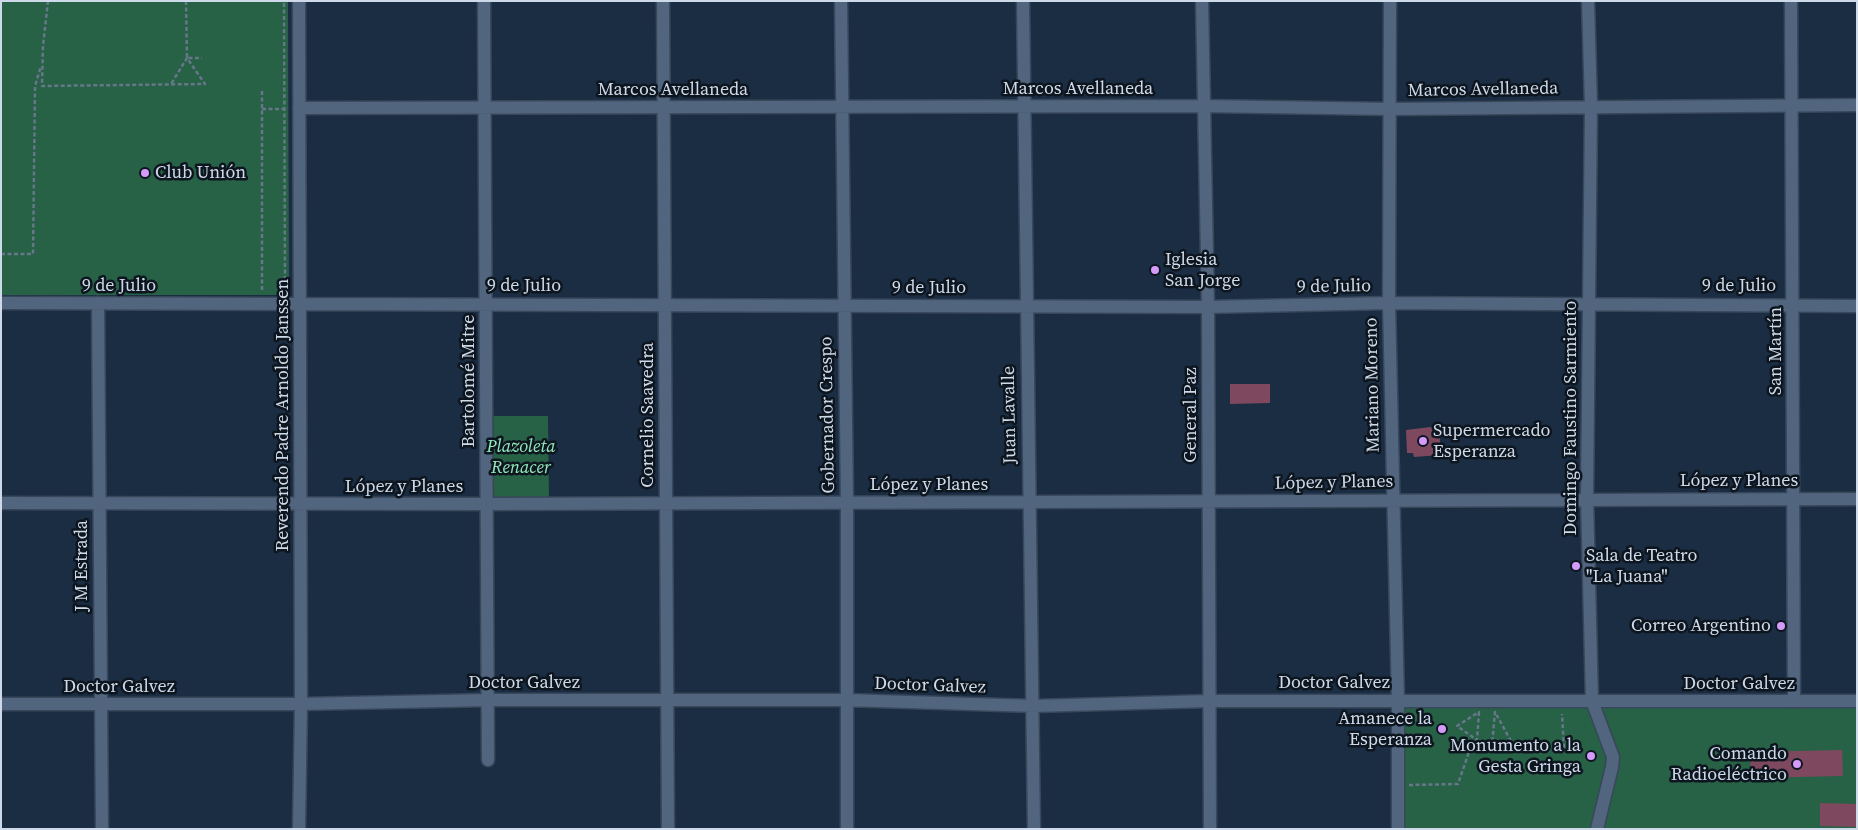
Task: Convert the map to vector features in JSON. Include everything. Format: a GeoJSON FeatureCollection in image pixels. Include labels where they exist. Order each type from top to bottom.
{"type":"FeatureCollection","features":[{"type":"Feature","properties":{"kind":"street","name":"Reverendo Padre Arnoldo Janssen"},"geometry":{"type":"LineString","coordinates":[[299,1],[301,704],[299,829]]}},
{"type":"Feature","properties":{"kind":"street","name":"Bartolomé Mitre"},"geometry":{"type":"LineString","coordinates":[[484,1],[488,760]]}},
{"type":"Feature","properties":{"kind":"street","name":"Cornelio Saavedra"},"geometry":{"type":"LineString","coordinates":[[663,1],[668,829]]}},
{"type":"Feature","properties":{"kind":"street","name":"Gobernador Crespo"},"geometry":{"type":"LineString","coordinates":[[841,1],[847,503],[845,700],[847,829]]}},
{"type":"Feature","properties":{"kind":"street","name":"Juan Lavalle"},"geometry":{"type":"LineString","coordinates":[[1024,1],[1034,829]]}},
{"type":"Feature","properties":{"kind":"street","name":"General Paz"},"geometry":{"type":"LineString","coordinates":[[1202,1],[1208,307],[1210,829]]}},
{"type":"Feature","properties":{"kind":"street","name":"Mariano Moreno"},"geometry":{"type":"LineString","coordinates":[[1390,1],[1389,303],[1398,701],[1398,829]]}},
{"type":"Feature","properties":{"kind":"street","name":"Domingo Faustino Sarmiento"},"geometry":{"type":"LineString","coordinates":[[1588,1],[1591,106],[1588,498],[1592,701],[1613,757],[1597,829]]}},
{"type":"Feature","properties":{"kind":"street","name":"San Martín"},"geometry":{"type":"LineString","coordinates":[[1791,1],[1794,701]]}},
{"type":"Feature","properties":{"kind":"street","name":"Marcos Avellaneda"},"geometry":{"type":"LineString","coordinates":[[299,108],[1203,106],[1391,109],[1857,105]]}},
{"type":"Feature","properties":{"kind":"street","name":"9 de Julio"},"geometry":{"type":"LineString","coordinates":[[1,303],[1208,307],[1389,303],[1589,303],[1857,306]]}},
{"type":"Feature","properties":{"kind":"street","name":"J M Estrada"},"geometry":{"type":"LineString","coordinates":[[98,303],[102,829]]}},
{"type":"Feature","properties":{"kind":"street","name":"López y Planes"},"geometry":{"type":"LineString","coordinates":[[1,503],[666,504],[1857,498]]}},
{"type":"Feature","properties":{"kind":"street","name":"Doctor Galvez"},"geometry":{"type":"LineString","coordinates":[[1,704],[301,704],[489,700],[845,700],[1034,706],[1209,701],[1857,701]]}},
{"type":"Feature","properties":{"kind":"path"},"geometry":{"type":"LineString","coordinates":[[48,1],[42,62],[42,86],[205,84],[187,58]]}},
{"type":"Feature","properties":{"kind":"path"},"geometry":{"type":"LineString","coordinates":[[171,84],[187,58],[186,1]]}},
{"type":"Feature","properties":{"kind":"path"},"geometry":{"type":"LineString","coordinates":[[284,1],[285,290]]}},
{"type":"Feature","properties":{"kind":"path"},"geometry":{"type":"LineString","coordinates":[[187,58],[202,58]]}},
{"type":"Feature","properties":{"kind":"path"},"geometry":{"type":"LineString","coordinates":[[1,254],[33,254],[35,86],[42,62]]}},
{"type":"Feature","properties":{"kind":"path"},"geometry":{"type":"LineString","coordinates":[[262,92],[262,290]]}},
{"type":"Feature","properties":{"kind":"path"},"geometry":{"type":"LineString","coordinates":[[262,109],[284,109]]}},
{"type":"Feature","properties":{"kind":"path"},"geometry":{"type":"LineString","coordinates":[[1398,785],[1458,784],[1470,749],[1477,740],[1478,712],[1457,726],[1477,740],[1492,744],[1495,712],[1517,752],[1564,749],[1562,712]]}},
{"type":"Feature","properties":{"kind":"green space","name":"Club Unión"},"geometry":{"type":"Polygon","coordinates":[[[1,1],[288,1],[289,295],[1,295],[1,1]]]}},
{"type":"Feature","properties":{"kind":"green space","name":"Plazoleta Renacer"},"geometry":{"type":"Polygon","coordinates":[[[493,416],[548,416],[549,499],[494,499],[493,416]]]}},
{"type":"Feature","properties":{"kind":"green space"},"geometry":{"type":"Polygon","coordinates":[[[1398,701],[1857,701],[1857,829],[1398,829],[1398,701]]]}},
{"type":"Feature","properties":{"kind":"building"},"geometry":{"type":"Polygon","coordinates":[[[1230,384],[1270,384],[1270,403],[1230,404],[1230,384]]]}},
{"type":"Feature","properties":{"kind":"building","name":"Supermercado Esperanza"},"geometry":{"type":"Polygon","coordinates":[[[1439,426],[1441,455],[1414,457],[1413,453],[1407,453],[1406,430],[1439,426]]]}},
{"type":"Feature","properties":{"kind":"building","name":"Comando Radioeléctrico"},"geometry":{"type":"Polygon","coordinates":[[[1842,750],[1843,776],[1751,778],[1750,752],[1842,750]]]}},
{"type":"Feature","properties":{"kind":"building"},"geometry":{"type":"Polygon","coordinates":[[[1820,803],[1857,804],[1857,827],[1820,826],[1820,803]]]}},
{"type":"Feature","properties":{"kind":"place","name":"Club Unión"},"geometry":{"type":"Point","coordinates":[145,173]}},
{"type":"Feature","properties":{"kind":"place","name":"Iglesia San Jorge"},"geometry":{"type":"Point","coordinates":[1155,270]}},
{"type":"Feature","properties":{"kind":"place","name":"Supermercado Esperanza"},"geometry":{"type":"Point","coordinates":[1423,441]}},
{"type":"Feature","properties":{"kind":"place","name":"Sala de Teatro \"La Juana\""},"geometry":{"type":"Point","coordinates":[1576,566]}},
{"type":"Feature","properties":{"kind":"place","name":"Correo Argentino"},"geometry":{"type":"Point","coordinates":[1781,626]}},
{"type":"Feature","properties":{"kind":"place","name":"Amanece la Esperanza"},"geometry":{"type":"Point","coordinates":[1442,729]}},
{"type":"Feature","properties":{"kind":"place","name":"Monumento a la Gesta Gringa"},"geometry":{"type":"Point","coordinates":[1591,756]}},
{"type":"Feature","properties":{"kind":"place","name":"Comando Radioeléctrico"},"geometry":{"type":"Point","coordinates":[1797,764]}}]}
